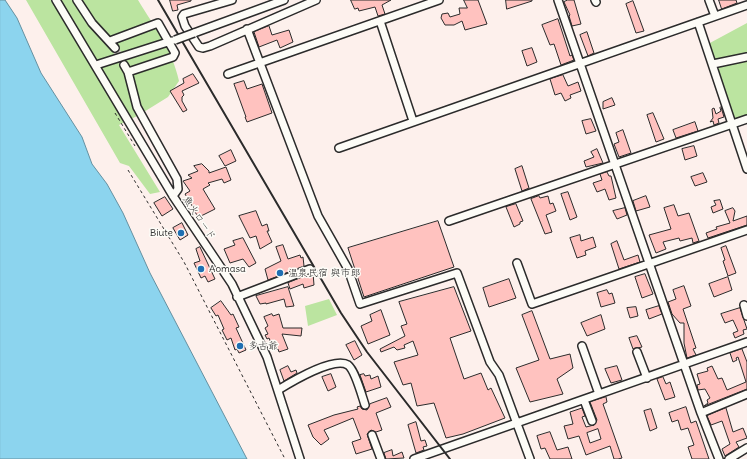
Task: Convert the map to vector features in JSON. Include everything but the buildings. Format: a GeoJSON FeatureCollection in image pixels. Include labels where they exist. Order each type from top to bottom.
{"type":"FeatureCollection","features":[{"type":"Feature","properties":{"kind":"street","name":"魚火ロード"},"geometry":{"type":"LineString","coordinates":[[56,0],[173,196],[232,284],[267,358],[300,459]]}},
{"type":"Feature","properties":{"kind":"street"},"geometry":{"type":"LineString","coordinates":[[77,0],[92,23],[115,48]]}},
{"type":"Feature","properties":{"kind":"street"},"geometry":{"type":"LineString","coordinates":[[232,0],[184,14],[182,20],[195,44],[203,48],[316,0]]}},
{"type":"Feature","properties":{"kind":"street"},"geometry":{"type":"LineString","coordinates":[[96,65],[171,41],[284,0]]}},
{"type":"Feature","properties":{"kind":"street"},"geometry":{"type":"LineString","coordinates":[[228,74],[439,0]]}},
{"type":"Feature","properties":{"kind":"street"},"geometry":{"type":"LineString","coordinates":[[558,0],[616,164],[701,414],[719,459]]}},
{"type":"Feature","properties":{"kind":"street"},"geometry":{"type":"LineString","coordinates":[[709,0],[715,16]]}},
{"type":"Feature","properties":{"kind":"street"},"geometry":{"type":"LineString","coordinates":[[339,148],[580,62],[747,5]]}},
{"type":"Feature","properties":{"kind":"street"},"geometry":{"type":"LineString","coordinates":[[380,21],[413,121]]}},
{"type":"Feature","properties":{"kind":"street"},"geometry":{"type":"LineString","coordinates":[[698,22],[747,169]]}},
{"type":"Feature","properties":{"kind":"street"},"geometry":{"type":"LineString","coordinates":[[110,41],[158,23],[171,41],[175,53],[173,57],[128,72]]}},
{"type":"Feature","properties":{"kind":"street"},"geometry":{"type":"LineString","coordinates":[[247,29],[259,64],[318,216],[348,269],[360,304],[457,272],[490,362],[500,375],[530,459]]}},
{"type":"Feature","properties":{"kind":"street"},"geometry":{"type":"LineString","coordinates":[[713,64],[747,57]]}},
{"type":"Feature","properties":{"kind":"street"},"geometry":{"type":"LineString","coordinates":[[124,65],[128,72],[137,107],[177,179],[178,189],[173,196]]}},
{"type":"Feature","properties":{"kind":"street"},"geometry":{"type":"LineString","coordinates":[[450,222],[747,119]]}},
{"type":"Feature","properties":{"kind":"street"},"geometry":{"type":"LineString","coordinates":[[517,263],[532,304],[747,230]]}},
{"type":"Feature","properties":{"kind":"street"},"geometry":{"type":"LineString","coordinates":[[237,297],[310,269]]}},
{"type":"Feature","properties":{"kind":"street"},"geometry":{"type":"LineString","coordinates":[[744,306],[747,316]]}},
{"type":"Feature","properties":{"kind":"street"},"geometry":{"type":"LineString","coordinates":[[418,458],[747,342]]}},
{"type":"Feature","properties":{"kind":"street"},"geometry":{"type":"LineString","coordinates":[[582,346],[599,394]]}},
{"type":"Feature","properties":{"kind":"street"},"geometry":{"type":"LineString","coordinates":[[637,352],[647,378]]}},
{"type":"Feature","properties":{"kind":"street"},"geometry":{"type":"LineString","coordinates":[[278,390],[312,371],[338,363],[348,365],[352,369],[365,405]]}},
{"type":"Feature","properties":{"kind":"street"},"geometry":{"type":"LineString","coordinates":[[701,414],[747,394]]}},
{"type":"Feature","properties":{"kind":"street"},"geometry":{"type":"LineString","coordinates":[[584,400],[592,421]]}},
{"type":"Feature","properties":{"kind":"street"},"geometry":{"type":"LineString","coordinates":[[372,435],[381,459]]}},
{"type":"Feature","properties":{"kind":"street"},"geometry":{"type":"LineString","coordinates":[[729,459],[747,448]]}},
{"type":"Feature","properties":{"kind":"path"},"geometry":{"type":"LineString","coordinates":[[114,111],[135,146]]}},
{"type":"Feature","properties":{"kind":"path"},"geometry":{"type":"LineString","coordinates":[[128,170],[184,262],[285,459]]}},
{"type":"Feature","properties":{"kind":"green space"},"geometry":{"type":"Polygon","coordinates":[[[26,0],[138,0],[157,29],[172,59],[179,81],[168,97],[139,115],[119,125],[160,192],[150,194],[129,166],[120,163],[26,0]]]}},
{"type":"Feature","properties":{"kind":"green space"},"geometry":{"type":"Polygon","coordinates":[[[747,23],[747,116],[735,120],[708,44],[747,23]]]}},
{"type":"Feature","properties":{"kind":"green space"},"geometry":{"type":"Polygon","coordinates":[[[329,299],[337,315],[308,326],[305,306],[329,299]]]}},
{"type":"Feature","properties":{"kind":"water"},"geometry":{"type":"Polygon","coordinates":[[[0,0],[5,0],[17,18],[41,73],[82,137],[92,164],[107,184],[123,213],[150,273],[247,459],[0,459],[0,0]]]}},
{"type":"Feature","properties":{"kind":"tunnel"},"geometry":{"type":"LineString","coordinates":[[115,48],[124,65]]}},
{"type":"Feature","properties":{"kind":"railway"},"geometry":{"type":"LineString","coordinates":[[158,0],[341,313],[367,352],[450,459]]}},
{"type":"Feature","properties":{"kind":"place","name":"Biute"},"geometry":{"type":"Point","coordinates":[181,233]}},
{"type":"Feature","properties":{"kind":"place","name":"Aomasa"},"geometry":{"type":"Point","coordinates":[201,269]}},
{"type":"Feature","properties":{"kind":"place","name":"温泉民宿 與市郎"},"geometry":{"type":"Point","coordinates":[280,273]}},
{"type":"Feature","properties":{"kind":"place","name":"多古爺"},"geometry":{"type":"Point","coordinates":[240,346]}}]}
